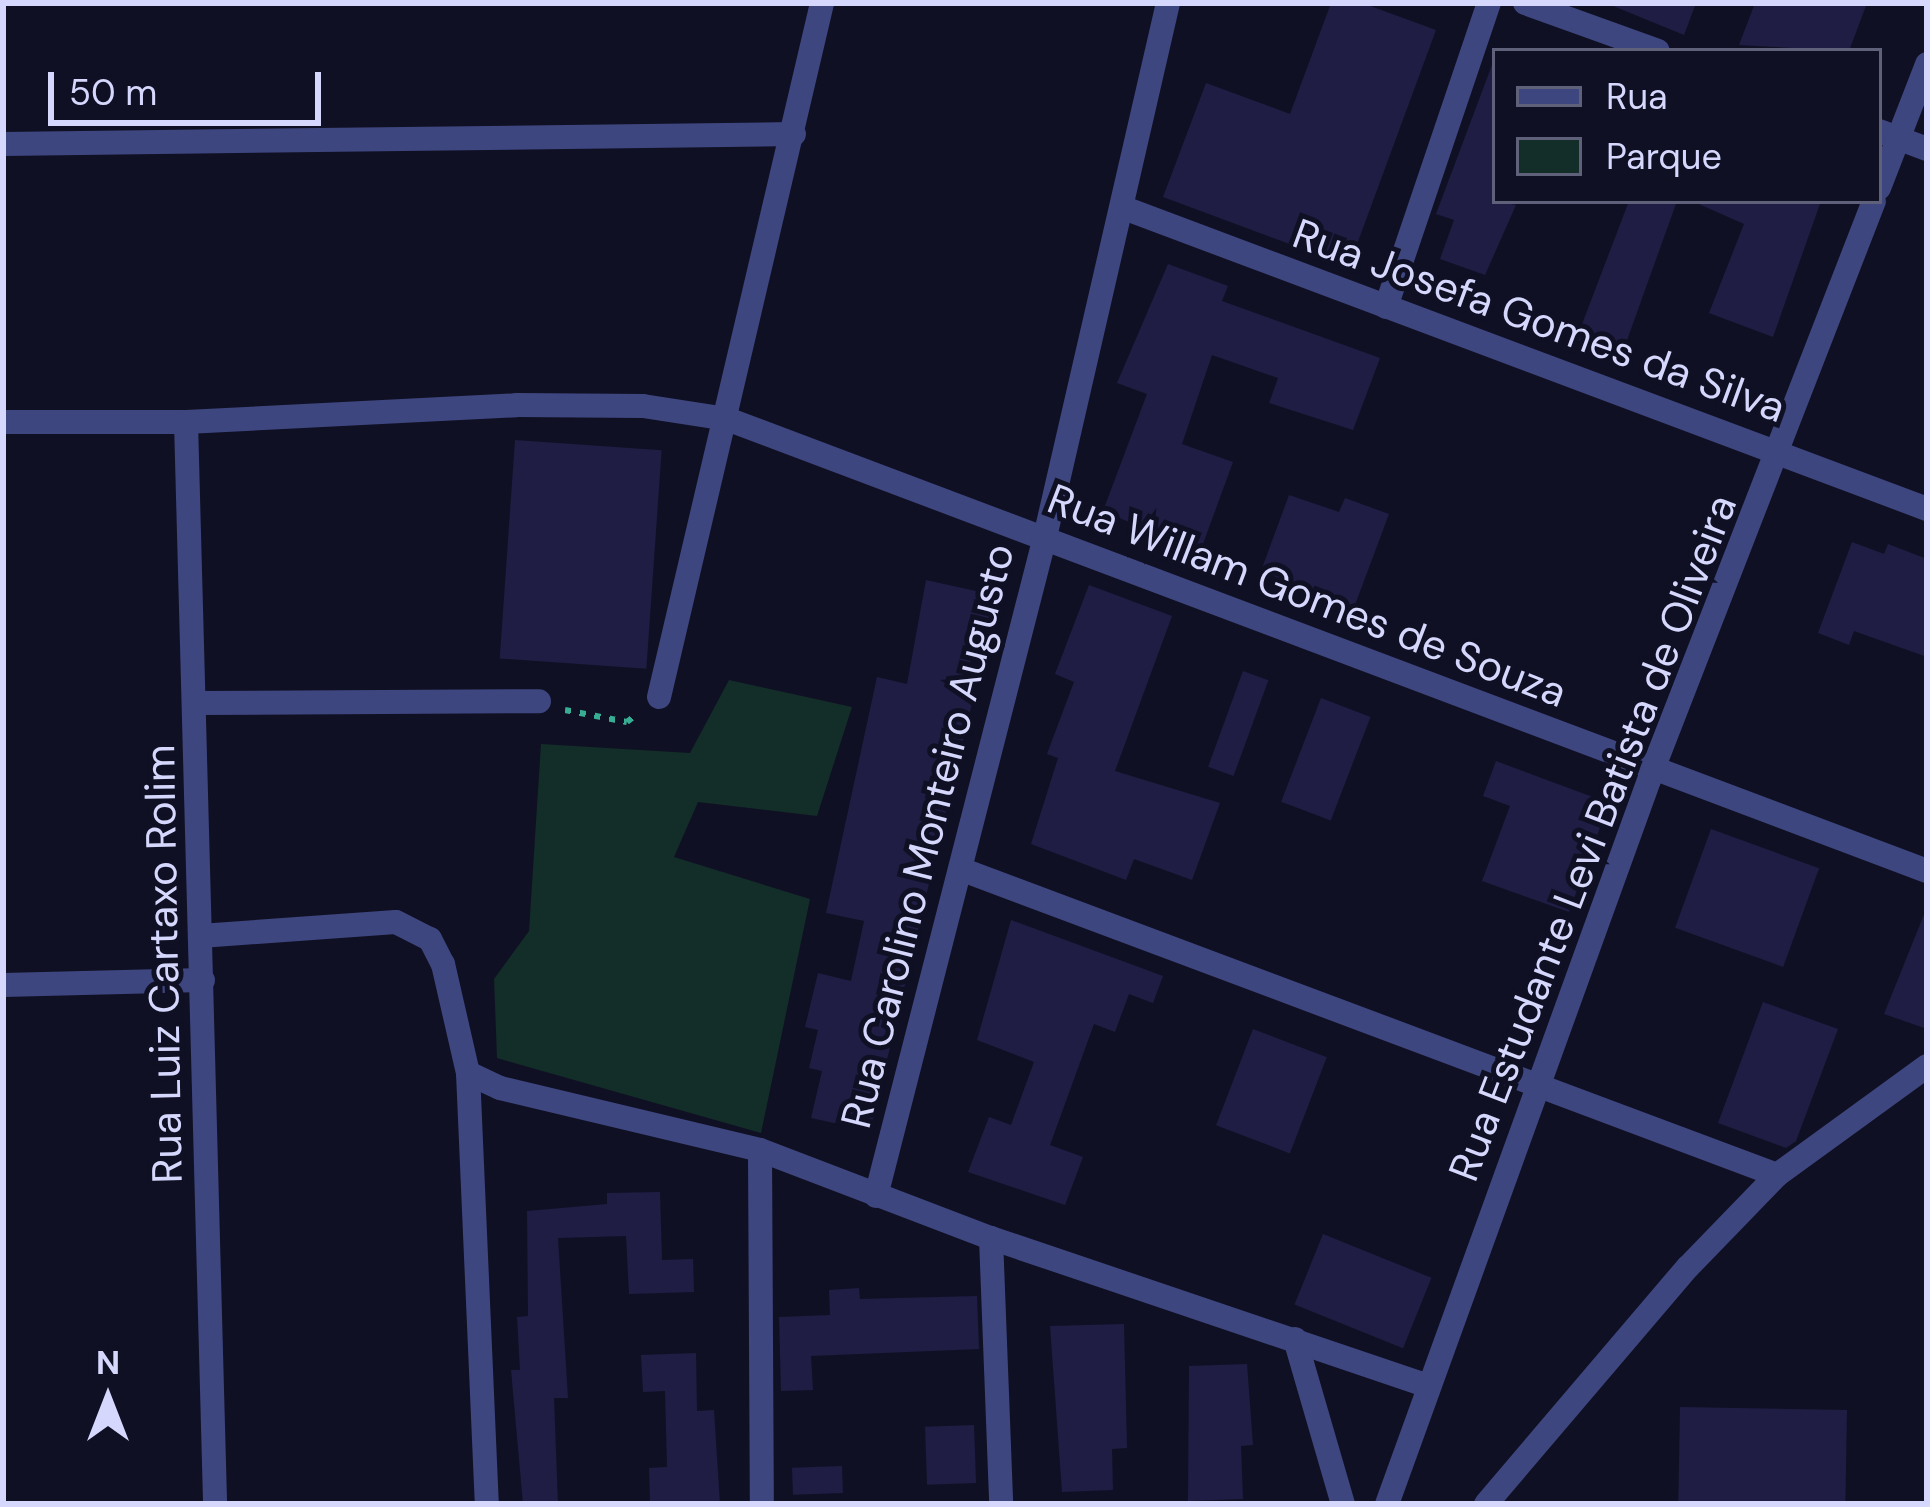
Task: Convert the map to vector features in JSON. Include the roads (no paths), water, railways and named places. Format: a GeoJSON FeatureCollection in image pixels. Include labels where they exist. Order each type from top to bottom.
{"type":"FeatureCollection","features":[{"type":"Feature","properties":{"kind":"street"},"geometry":{"type":"LineString","coordinates":[[659,697],[822,3]]}},
{"type":"Feature","properties":{"kind":"street","name":"Rua Carolino Monteiro Augusto"},"geometry":{"type":"LineString","coordinates":[[876,1196],[1045,537],[1168,3]]}},
{"type":"Feature","properties":{"kind":"street"},"geometry":{"type":"LineString","coordinates":[[1386,307],[1489,3]]}},
{"type":"Feature","properties":{"kind":"street"},"geometry":{"type":"LineString","coordinates":[[1525,3],[1650,48]]}},
{"type":"Feature","properties":{"kind":"street"},"geometry":{"type":"LineString","coordinates":[[1882,170],[1888,134],[1927,64]]}},
{"type":"Feature","properties":{"kind":"street"},"geometry":{"type":"LineString","coordinates":[[3,144],[794,134]]}},
{"type":"Feature","properties":{"kind":"street"},"geometry":{"type":"LineString","coordinates":[[1888,134],[1927,148]]}},
{"type":"Feature","properties":{"kind":"street","name":"Rua Estudante Levi Batista de Oliveira"},"geometry":{"type":"LineString","coordinates":[[1387,1504],[1653,769],[1783,452],[1873,204]]}},
{"type":"Feature","properties":{"kind":"street","name":"Rua Josefa Gomes da Silva"},"geometry":{"type":"LineString","coordinates":[[1124,208],[1927,509]]}},
{"type":"Feature","properties":{"kind":"street","name":"Rua Willam Gomes de Souza"},"geometry":{"type":"LineString","coordinates":[[3,422],[186,422],[517,405],[643,406],[727,419],[1927,871]]}},
{"type":"Feature","properties":{"kind":"street","name":"Rua Luiz Cartaxo Rolim"},"geometry":{"type":"LineString","coordinates":[[186,422],[197,703],[214,1504]]}},
{"type":"Feature","properties":{"kind":"street"},"geometry":{"type":"LineString","coordinates":[[197,703],[539,701]]}},
{"type":"Feature","properties":{"kind":"street"},"geometry":{"type":"LineString","coordinates":[[963,869],[1535,1090],[1778,1175]]}},
{"type":"Feature","properties":{"kind":"street"},"geometry":{"type":"LineString","coordinates":[[200,936],[396,922],[430,939],[468,1072],[487,1504]]}},
{"type":"Feature","properties":{"kind":"street"},"geometry":{"type":"LineString","coordinates":[[3,985],[203,980]]}},
{"type":"Feature","properties":{"kind":"street"},"geometry":{"type":"LineString","coordinates":[[1486,1504],[1688,1267],[1778,1175],[1927,1066]]}},
{"type":"Feature","properties":{"kind":"street"},"geometry":{"type":"LineString","coordinates":[[468,1072],[500,1088],[760,1150],[991,1238],[1429,1386]]}},
{"type":"Feature","properties":{"kind":"street"},"geometry":{"type":"LineString","coordinates":[[760,1150],[762,1504]]}},
{"type":"Feature","properties":{"kind":"street"},"geometry":{"type":"LineString","coordinates":[[991,1238],[1001,1504]]}},
{"type":"Feature","properties":{"kind":"street"},"geometry":{"type":"LineString","coordinates":[[1295,1339],[1343,1504]]}}]}
